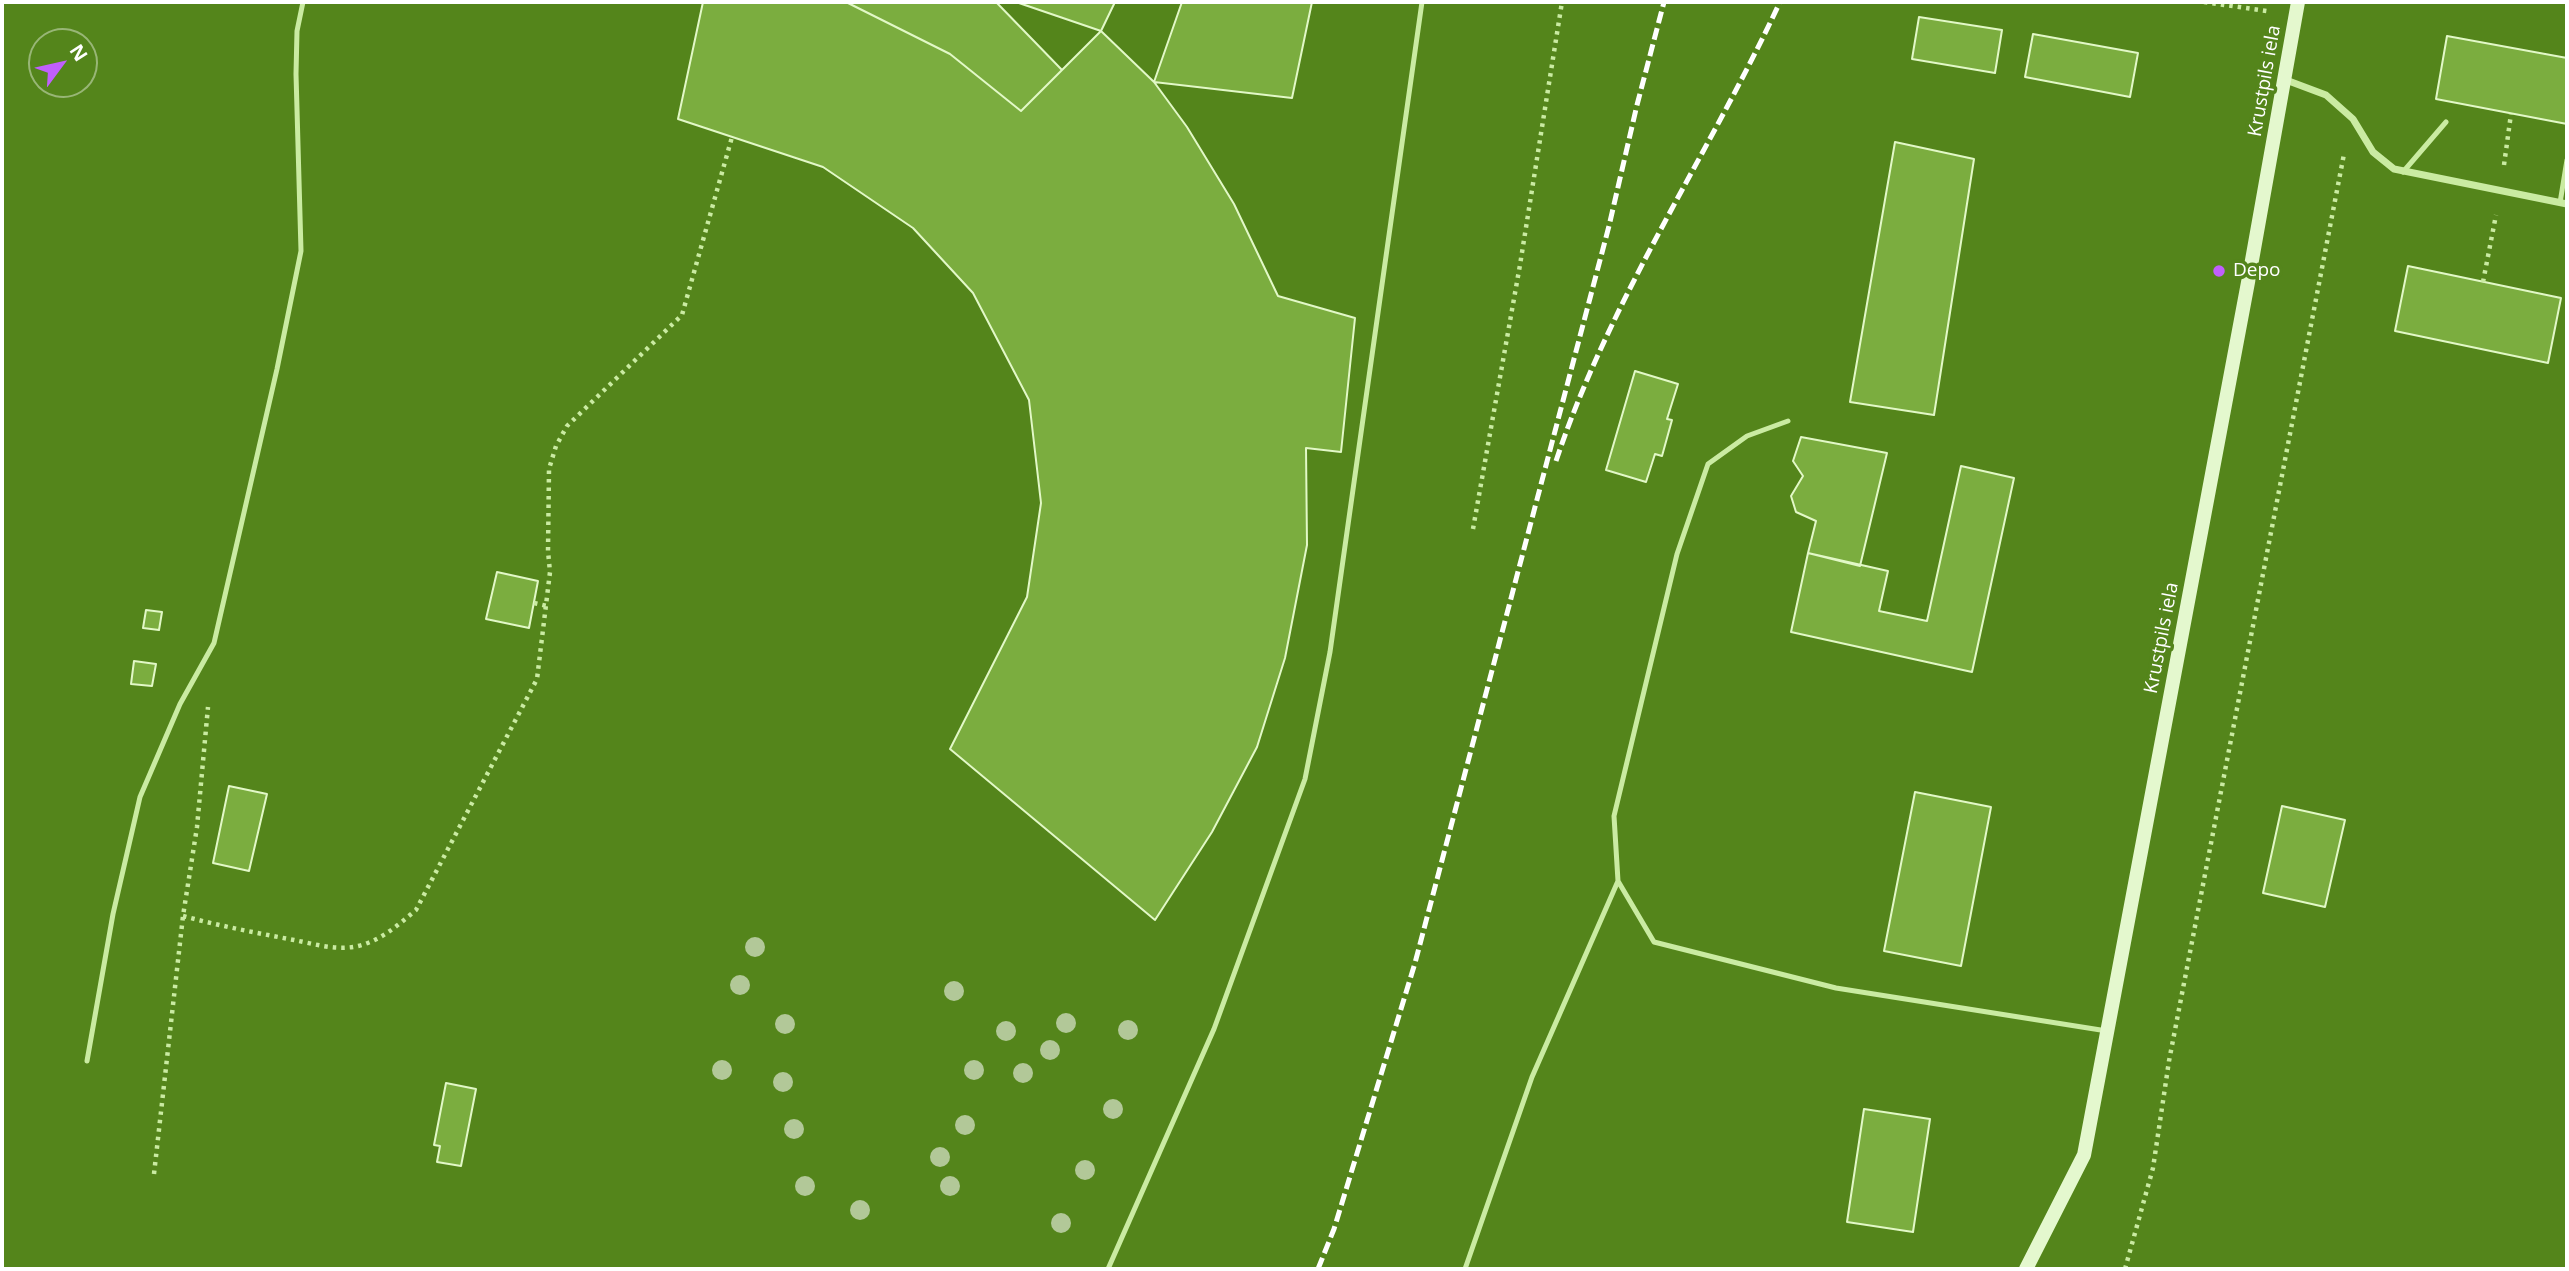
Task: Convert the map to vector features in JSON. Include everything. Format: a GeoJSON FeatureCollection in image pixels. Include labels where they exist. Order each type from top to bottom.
{"type":"FeatureCollection","features":[{"type":"Feature","properties":{"kind":"main road","name":"Krustpils iela"},"geometry":{"type":"LineString","coordinates":[[2026,1269],[2084,1155],[2286,80],[2297,8]]}},
{"type":"Feature","properties":{"kind":"street"},"geometry":{"type":"LineString","coordinates":[[2286,80],[2326,95],[2353,119],[2373,152],[2394,169],[2564,203]]}},
{"type":"Feature","properties":{"kind":"lane"},"geometry":{"type":"LineString","coordinates":[[87,1061],[113,914],[140,797],[180,704],[214,643],[301,251],[296,31],[303,2]]}},
{"type":"Feature","properties":{"kind":"lane"},"geometry":{"type":"LineString","coordinates":[[1108,1269],[1214,1029],[1305,779],[1331,652],[1422,2]]}},
{"type":"Feature","properties":{"kind":"lane"},"geometry":{"type":"LineString","coordinates":[[2403,172],[2446,122]]}},
{"type":"Feature","properties":{"kind":"lane"},"geometry":{"type":"LineString","coordinates":[[2564,203],[2567,160]]}},
{"type":"Feature","properties":{"kind":"lane"},"geometry":{"type":"LineString","coordinates":[[1788,421],[1748,436],[1708,464],[1677,554],[1614,816],[1618,881],[1654,942],[1836,989],[2107,1031]]}},
{"type":"Feature","properties":{"kind":"lane"},"geometry":{"type":"LineString","coordinates":[[1465,1269],[1532,1077],[1618,881]]}},
{"type":"Feature","properties":{"kind":"path"},"geometry":{"type":"LineString","coordinates":[[1473,529],[1520,265],[1562,2]]}},
{"type":"Feature","properties":{"kind":"path"},"geometry":{"type":"LineString","coordinates":[[2204,2],[2297,8]]}},
{"type":"Feature","properties":{"kind":"path"},"geometry":{"type":"LineString","coordinates":[[2483,282],[2511,114]]}},
{"type":"Feature","properties":{"kind":"path"},"geometry":{"type":"LineString","coordinates":[[2124,1269],[2153,1168],[2169,1061],[2336,190],[2353,119]]}},
{"type":"Feature","properties":{"kind":"path"},"geometry":{"type":"LineString","coordinates":[[183,916],[331,947],[356,947],[387,934],[416,910],[537,679],[550,572],[549,469],[556,446],[567,426],[682,315],[732,137]]}},
{"type":"Feature","properties":{"kind":"path"},"geometry":{"type":"LineString","coordinates":[[534,603],[547,606]]}},
{"type":"Feature","properties":{"kind":"path"},"geometry":{"type":"LineString","coordinates":[[154,1174],[183,916],[197,827],[209,696]]}},
{"type":"Feature","properties":{"kind":"building"},"geometry":{"type":"Polygon","coordinates":[[[703,2],[846,2],[950,54],[1021,111],[1101,31],[1154,82],[1187,127],[1234,204],[1278,296],[1355,318],[1341,452],[1306,448],[1307,545],[1285,658],[1257,747],[1212,832],[1155,920],[950,749],[1027,597],[1041,503],[1029,400],[973,293],[913,228],[823,167],[678,119],[703,2]]]}},
{"type":"Feature","properties":{"kind":"building"},"geometry":{"type":"Polygon","coordinates":[[[846,2],[996,2],[1062,70],[1021,111],[950,54],[846,2]]]}},
{"type":"Feature","properties":{"kind":"building"},"geometry":{"type":"Polygon","coordinates":[[[1016,2],[1115,2],[1101,31],[1016,2]]]}},
{"type":"Feature","properties":{"kind":"building"},"geometry":{"type":"Polygon","coordinates":[[[1182,2],[1312,2],[1292,98],[1154,82],[1182,2]]]}},
{"type":"Feature","properties":{"kind":"building"},"geometry":{"type":"Polygon","coordinates":[[[1919,17],[2002,30],[1995,73],[1912,59],[1919,17]]]}},
{"type":"Feature","properties":{"kind":"building"},"geometry":{"type":"Polygon","coordinates":[[[2033,34],[2138,53],[2130,97],[2025,77],[2033,34]]]}},
{"type":"Feature","properties":{"kind":"building"},"geometry":{"type":"Polygon","coordinates":[[[2447,36],[2567,58],[2567,124],[2436,99],[2447,36]]]}},
{"type":"Feature","properties":{"kind":"building"},"geometry":{"type":"Polygon","coordinates":[[[1895,142],[1974,159],[1934,415],[1850,402],[1895,142]]]}},
{"type":"Feature","properties":{"kind":"building"},"geometry":{"type":"Polygon","coordinates":[[[2408,266],[2561,298],[2548,363],[2395,331],[2408,266]]]}},
{"type":"Feature","properties":{"kind":"building"},"geometry":{"type":"Polygon","coordinates":[[[1635,371],[1678,384],[1667,419],[1672,420],[1662,456],[1655,454],[1646,482],[1606,470],[1635,371]]]}},
{"type":"Feature","properties":{"kind":"building"},"geometry":{"type":"Polygon","coordinates":[[[1801,437],[1887,453],[1860,566],[1808,553],[1816,521],[1796,512],[1791,496],[1803,476],[1793,461],[1801,437]]]}},
{"type":"Feature","properties":{"kind":"building"},"geometry":{"type":"Polygon","coordinates":[[[1961,466],[2014,478],[1972,672],[1791,632],[1808,553],[1888,571],[1879,611],[1927,621],[1961,466]]]}},
{"type":"Feature","properties":{"kind":"building"},"geometry":{"type":"Polygon","coordinates":[[[497,572],[538,581],[529,628],[486,619],[497,572]]]}},
{"type":"Feature","properties":{"kind":"building"},"geometry":{"type":"Polygon","coordinates":[[[146,610],[162,612],[159,630],[143,628],[146,610]]]}},
{"type":"Feature","properties":{"kind":"building"},"geometry":{"type":"Polygon","coordinates":[[[134,661],[156,664],[152,686],[131,684],[134,661]]]}},
{"type":"Feature","properties":{"kind":"building"},"geometry":{"type":"Polygon","coordinates":[[[229,786],[267,794],[249,871],[213,863],[229,786]]]}},
{"type":"Feature","properties":{"kind":"building"},"geometry":{"type":"Polygon","coordinates":[[[1915,792],[1991,807],[1961,966],[1884,951],[1915,792]]]}},
{"type":"Feature","properties":{"kind":"building"},"geometry":{"type":"Polygon","coordinates":[[[2282,806],[2345,820],[2325,907],[2263,893],[2282,806]]]}},
{"type":"Feature","properties":{"kind":"building"},"geometry":{"type":"Polygon","coordinates":[[[446,1083],[476,1089],[461,1166],[437,1162],[440,1146],[434,1145],[446,1083]]]}},
{"type":"Feature","properties":{"kind":"building"},"geometry":{"type":"Polygon","coordinates":[[[1864,1109],[1930,1119],[1913,1232],[1847,1222],[1864,1109]]]}},
{"type":"Feature","properties":{"kind":"railway"},"geometry":{"type":"LineString","coordinates":[[1318,1269],[1334,1229],[1415,963],[1609,226],[1664,2]]}},
{"type":"Feature","properties":{"kind":"railway"},"geometry":{"type":"LineString","coordinates":[[1556,461],[1578,401],[1632,285],[1780,2]]}},
{"type":"Feature","properties":{"kind":"place","name":"Depo"},"geometry":{"type":"Point","coordinates":[2219,271]}}]}
